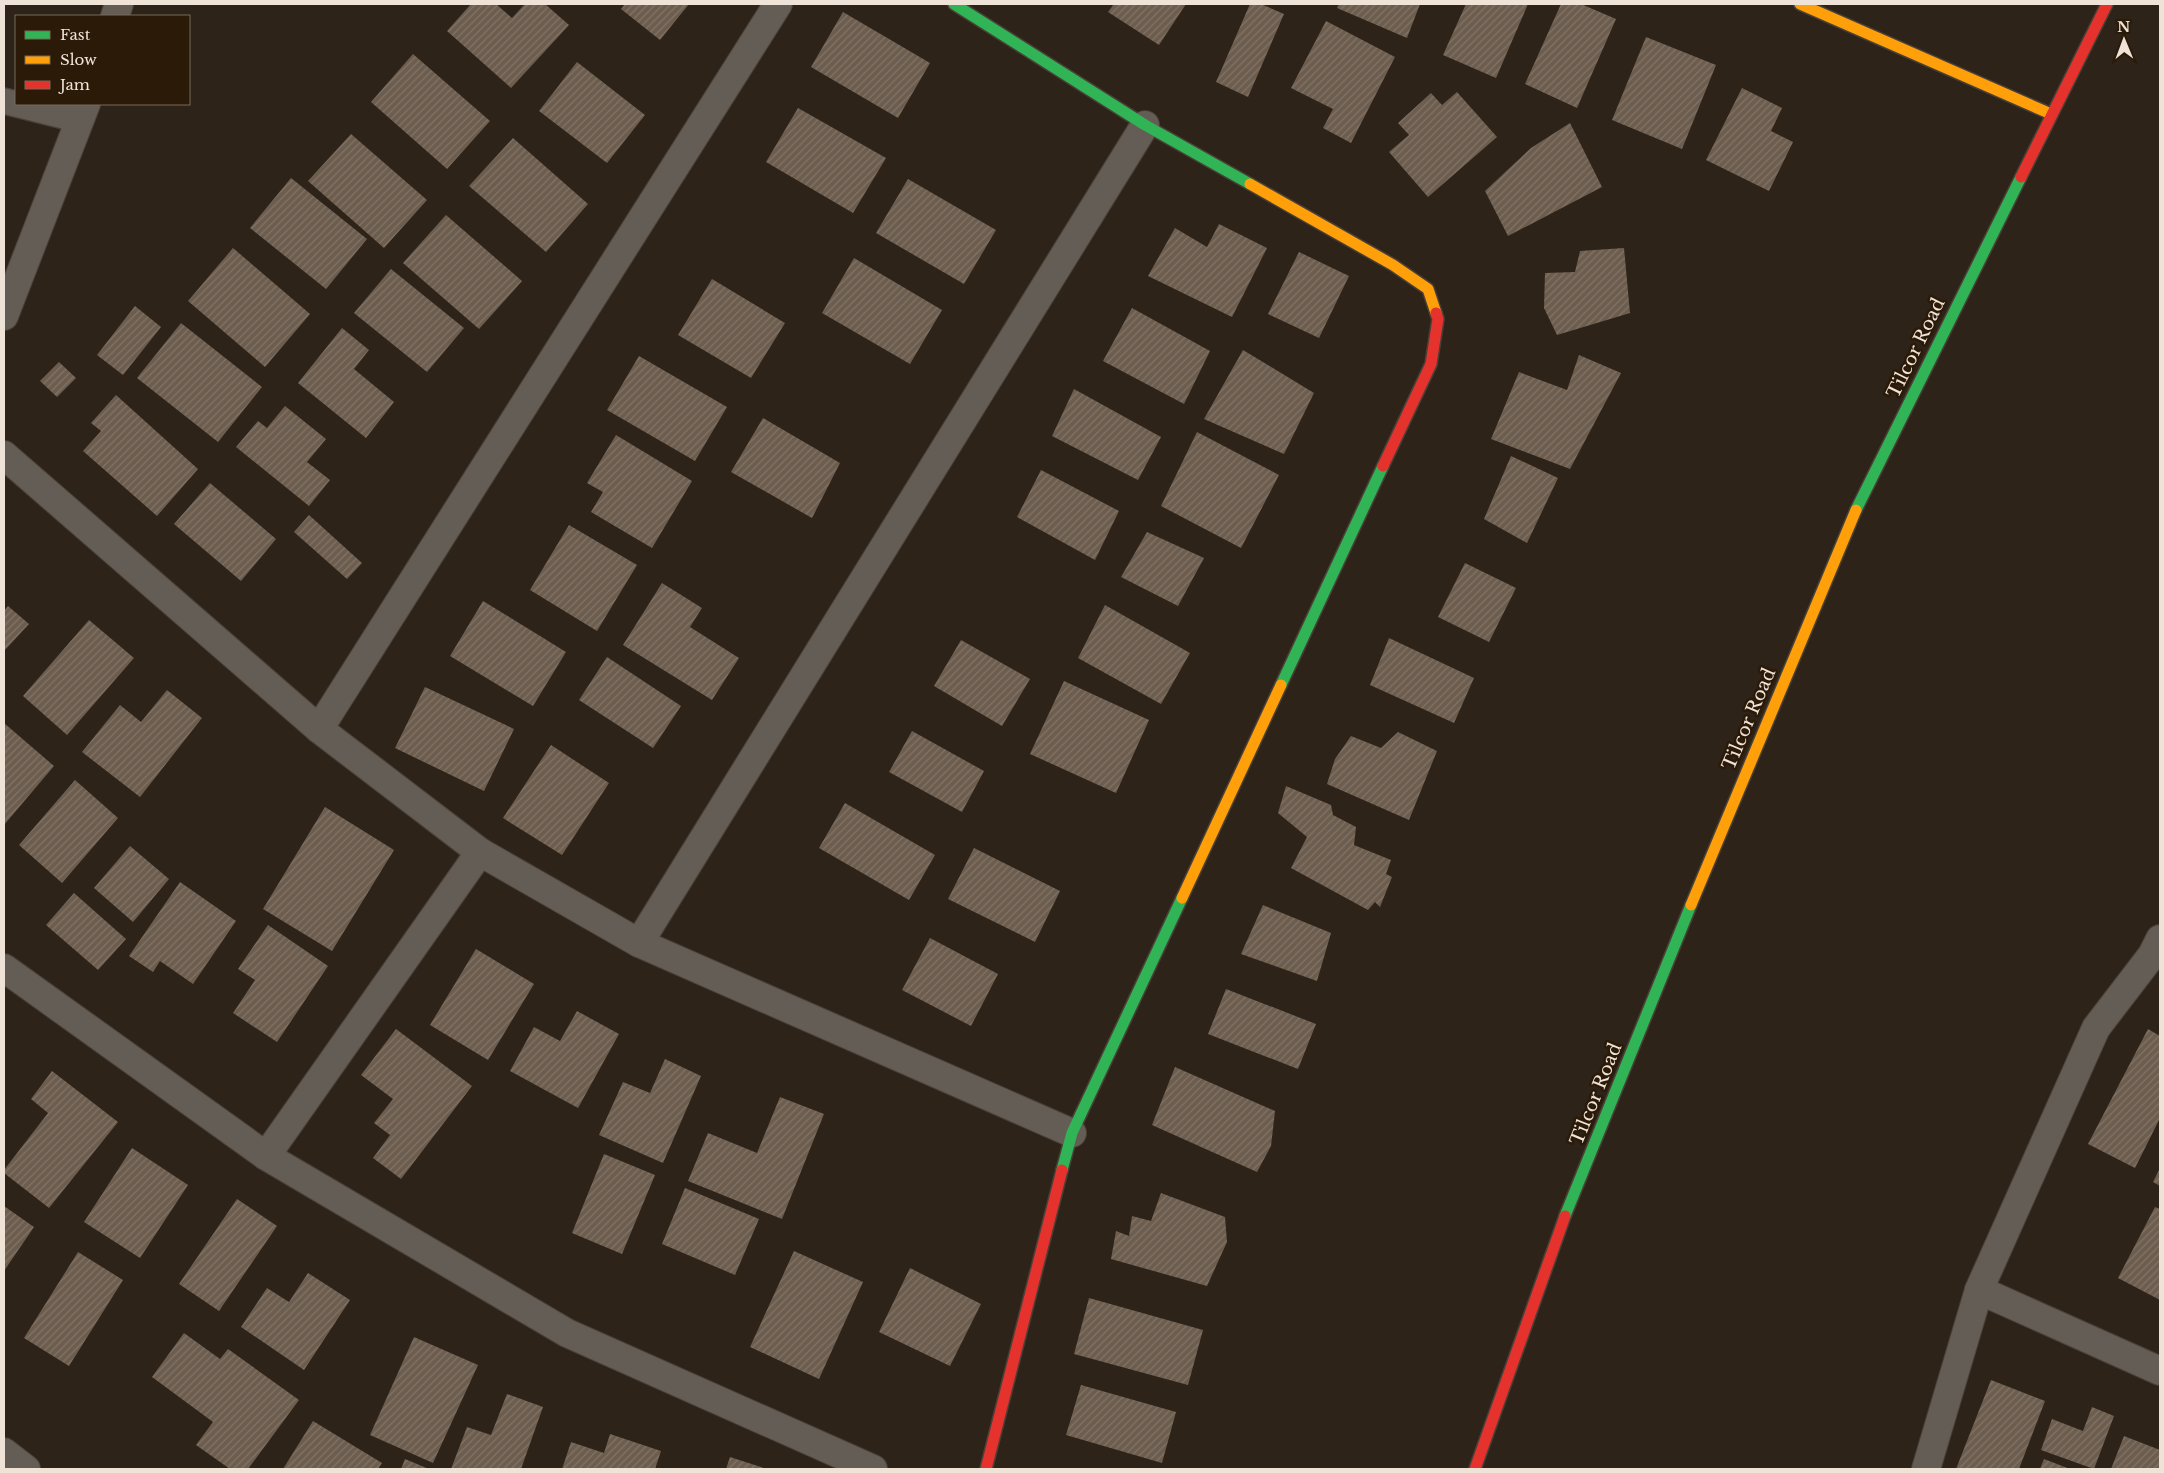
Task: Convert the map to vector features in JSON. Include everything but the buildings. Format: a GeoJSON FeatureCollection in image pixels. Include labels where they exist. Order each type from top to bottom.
{"type":"FeatureCollection","features":[{"type":"Feature","properties":{"kind":"street"},"geometry":{"type":"LineString","coordinates":[[319,729],[778,4]]}},
{"type":"Feature","properties":{"kind":"street"},"geometry":{"type":"LineString","coordinates":[[954,4],[1145,125],[1393,265],[1428,289],[1438,319],[1431,364],[1072,1133],[986,1469]]}},
{"type":"Feature","properties":{"kind":"street"},"geometry":{"type":"LineString","coordinates":[[1800,4],[2051,114]]}},
{"type":"Feature","properties":{"kind":"street","name":"Tilcor Road"},"geometry":{"type":"LineString","coordinates":[[1475,1469],[1560,1230],[1711,854],[1863,494],[2107,4]]}},
{"type":"Feature","properties":{"kind":"street"},"geometry":{"type":"LineString","coordinates":[[4,316],[83,112]]}},
{"type":"Feature","properties":{"kind":"street"},"geometry":{"type":"LineString","coordinates":[[640,943],[1145,125]]}},
{"type":"Feature","properties":{"kind":"street"},"geometry":{"type":"LineString","coordinates":[[4,456],[319,729],[480,852],[640,943],[1072,1133]]}},
{"type":"Feature","properties":{"kind":"street"},"geometry":{"type":"LineString","coordinates":[[266,1156],[480,852]]}},
{"type":"Feature","properties":{"kind":"street"},"geometry":{"type":"LineString","coordinates":[[1926,1469],[1979,1290],[2096,1028],[2157,951]]}},
{"type":"Feature","properties":{"kind":"street"},"geometry":{"type":"LineString","coordinates":[[4,968],[266,1156],[567,1333],[874,1469]]}},
{"type":"Feature","properties":{"kind":"street"},"geometry":{"type":"LineString","coordinates":[[1979,1290],[2160,1371]]}},
{"type":"Feature","properties":{"kind":"street"},"geometry":{"type":"LineString","coordinates":[[4,1452],[26,1469]]}},
{"type":"Feature","properties":{"kind":"lane"},"geometry":{"type":"LineString","coordinates":[[33,105],[83,112]]}},
{"type":"Feature","properties":{"kind":"traffic: fast"},"geometry":{"type":"LineString","coordinates":[[954,4],[1145,125],[1250,184]]}},
{"type":"Feature","properties":{"kind":"traffic: fast"},"geometry":{"type":"LineString","coordinates":[[1856,510],[2021,177]]}},
{"type":"Feature","properties":{"kind":"traffic: fast"},"geometry":{"type":"LineString","coordinates":[[1281,685],[1383,466]]}},
{"type":"Feature","properties":{"kind":"traffic: fast"},"geometry":{"type":"LineString","coordinates":[[1062,1170],[1072,1133],[1182,898]]}},
{"type":"Feature","properties":{"kind":"traffic: fast"},"geometry":{"type":"LineString","coordinates":[[1565,1216],[1691,905]]}},
{"type":"Feature","properties":{"kind":"traffic: slow"},"geometry":{"type":"LineString","coordinates":[[1800,4],[2051,114]]}},
{"type":"Feature","properties":{"kind":"traffic: slow"},"geometry":{"type":"LineString","coordinates":[[1250,184],[1393,265],[1428,289],[1436,313]]}},
{"type":"Feature","properties":{"kind":"traffic: slow"},"geometry":{"type":"LineString","coordinates":[[1691,905],[1856,510]]}},
{"type":"Feature","properties":{"kind":"traffic: slow"},"geometry":{"type":"LineString","coordinates":[[1182,898],[1281,685]]}},
{"type":"Feature","properties":{"kind":"traffic: jam"},"geometry":{"type":"LineString","coordinates":[[2021,177],[2107,4]]}},
{"type":"Feature","properties":{"kind":"traffic: jam"},"geometry":{"type":"LineString","coordinates":[[1383,466],[1431,364],[1438,319],[1436,313]]}},
{"type":"Feature","properties":{"kind":"traffic: jam"},"geometry":{"type":"LineString","coordinates":[[986,1469],[1062,1170]]}},
{"type":"Feature","properties":{"kind":"traffic: jam"},"geometry":{"type":"LineString","coordinates":[[1475,1469],[1565,1216]]}}]}
